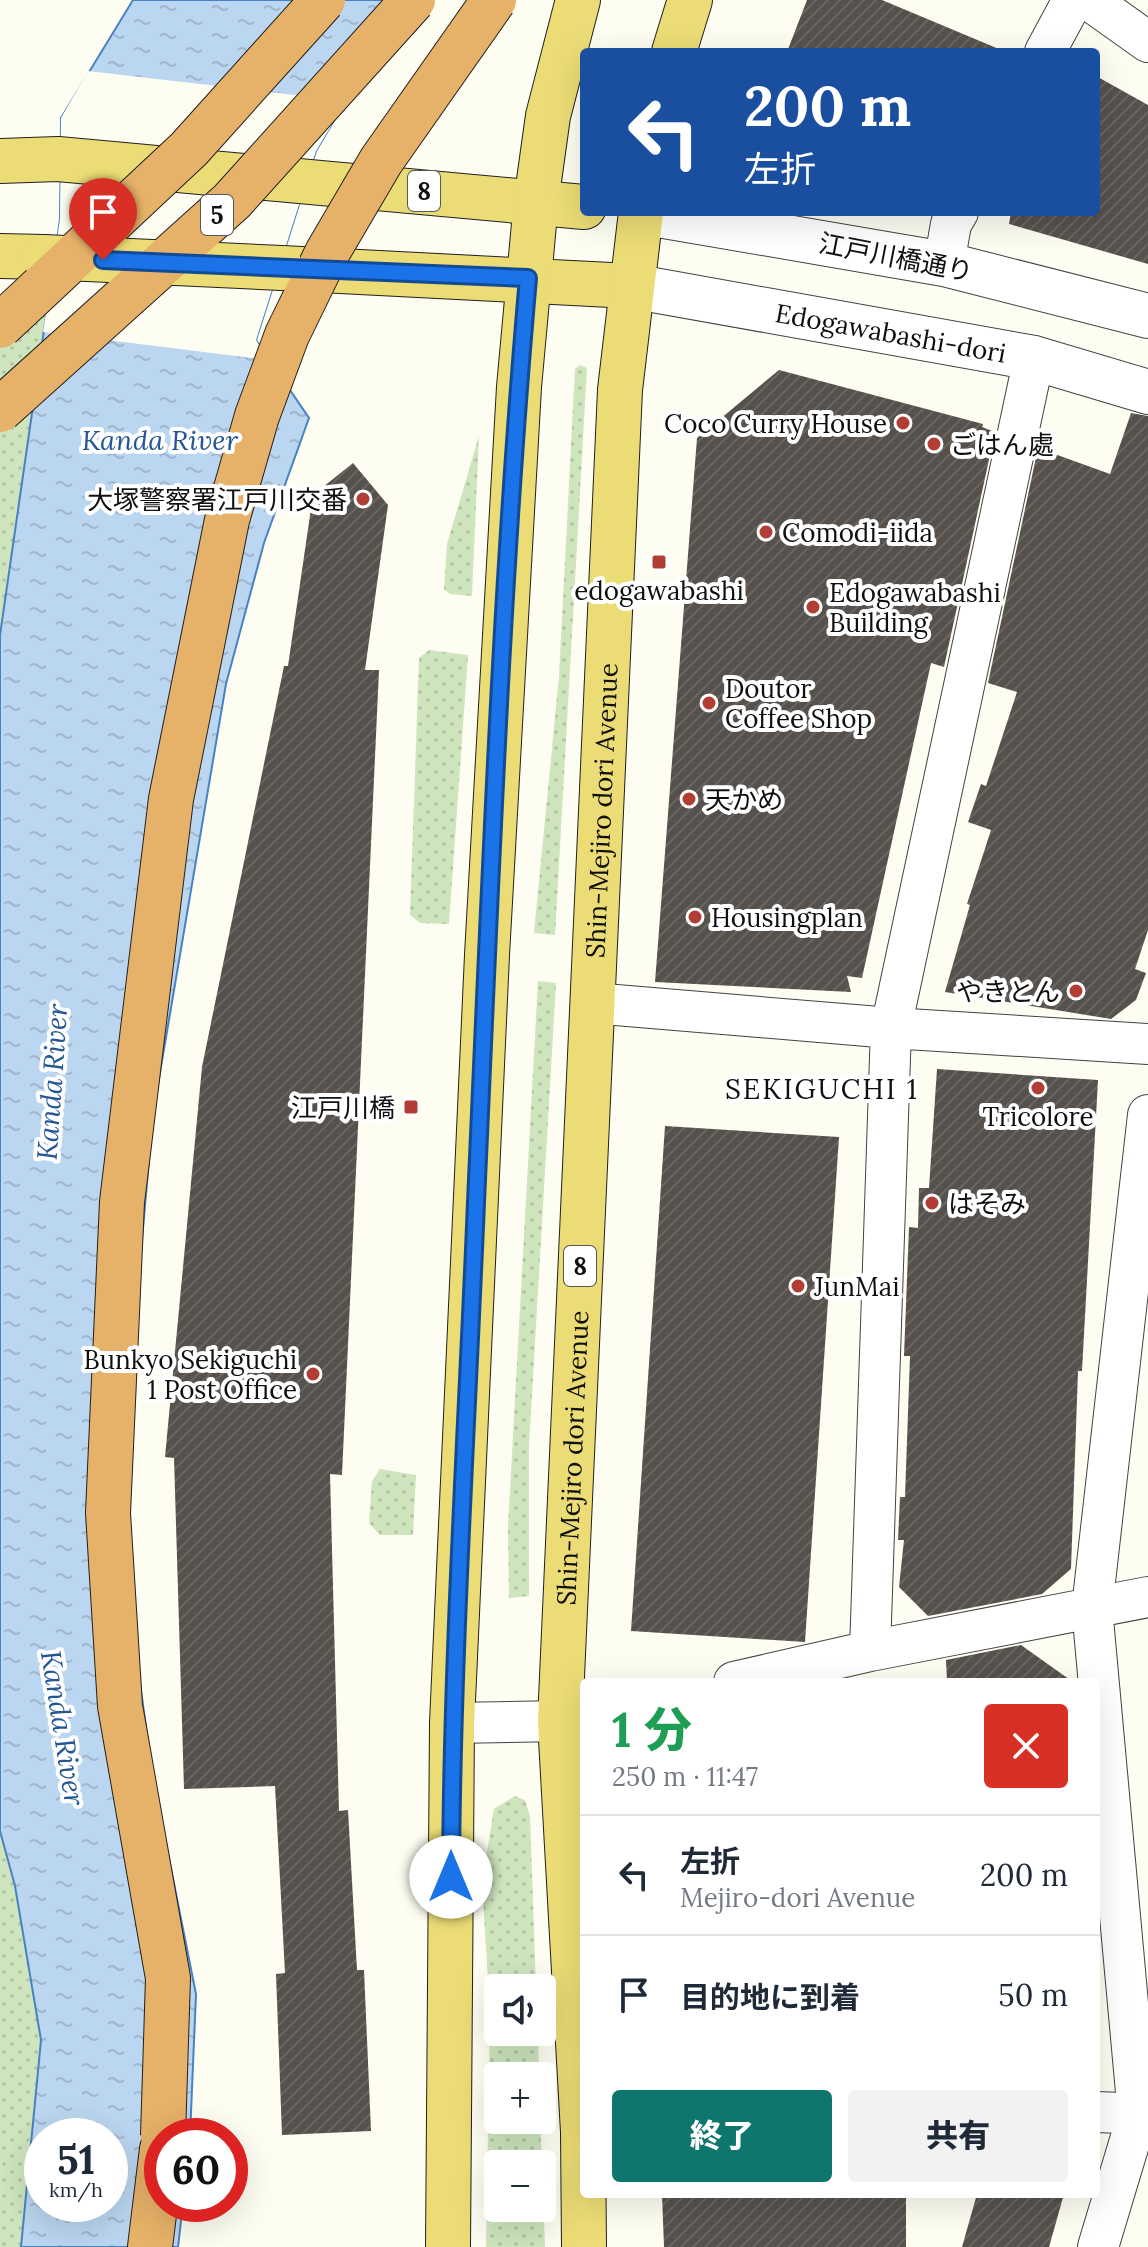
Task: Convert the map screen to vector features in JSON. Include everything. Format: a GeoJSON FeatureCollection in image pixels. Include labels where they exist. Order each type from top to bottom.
{"type":"FeatureCollection","features":[{"type":"Feature","properties":{"kind":"highway"},"geometry":{"type":"LineString","coordinates":[[0,326],[189,149],[323,0]]}},
{"type":"Feature","properties":{"kind":"highway","name":"5"},"geometry":{"type":"LineString","coordinates":[[0,410],[232,201],[413,0]]}},
{"type":"Feature","properties":{"kind":"highway"},"geometry":{"type":"LineString","coordinates":[[164,2118],[168,1978],[120,1706],[108,1513],[122,1202],[171,799],[227,520],[257,416],[287,335],[327,253],[381,161],[494,0]]}},
{"type":"Feature","properties":{"kind":"highway"},"geometry":{"type":"LineString","coordinates":[[150,2247],[153,2222]]}},
{"type":"Feature","properties":{"kind":"main road"},"geometry":{"type":"LineString","coordinates":[[448,2247],[452,1723],[487,955],[518,402],[528,278],[548,116],[578,0]]}},
{"type":"Feature","properties":{"kind":"main road"},"geometry":{"type":"LineString","coordinates":[[675,48],[690,0]]}},
{"type":"Feature","properties":{"kind":"main road","name":"8"},"geometry":{"type":"LineString","coordinates":[[0,161],[58,159],[580,207]]}},
{"type":"Feature","properties":{"kind":"main road","name":"8"},"geometry":{"type":"LineString","coordinates":[[631,286],[640,216]]}},
{"type":"Feature","properties":{"kind":"main road"},"geometry":{"type":"LineString","coordinates":[[0,256],[528,278],[631,286]]}},
{"type":"Feature","properties":{"kind":"main road","name":"Shin-Mejiro dori Avenue"},"geometry":{"type":"LineString","coordinates":[[580,1994],[572,1719],[592,1003],[620,390],[631,286]]}},
{"type":"Feature","properties":{"kind":"main road","name":"Shin-Mejiro dori Avenue"},"geometry":{"type":"LineString","coordinates":[[584,2198],[584,2247]]}},
{"type":"Feature","properties":{"kind":"street"},"geometry":{"type":"LineString","coordinates":[[1047,48],[1073,0]]}},
{"type":"Feature","properties":{"kind":"street"},"geometry":{"type":"LineString","coordinates":[[1089,0],[1148,42]]}},
{"type":"Feature","properties":{"kind":"street","name":"江戸川橋通り"},"geometry":{"type":"LineString","coordinates":[[664,216],[944,264],[1148,316]]}},
{"type":"Feature","properties":{"kind":"street"},"geometry":{"type":"LineString","coordinates":[[944,264],[951,224],[956,216]]}},
{"type":"Feature","properties":{"kind":"street","name":"Edogawabashi-dori"},"geometry":{"type":"LineString","coordinates":[[631,286],[1034,358],[1148,392]]}},
{"type":"Feature","properties":{"kind":"street"},"geometry":{"type":"LineString","coordinates":[[870,1651],[891,1028],[1034,358]]}},
{"type":"Feature","properties":{"kind":"street"},"geometry":{"type":"LineString","coordinates":[[592,1003],[891,1028],[1148,1044]]}},
{"type":"Feature","properties":{"kind":"street"},"geometry":{"type":"LineString","coordinates":[[1099,1678],[1092,1608],[1148,1115]]}},
{"type":"Feature","properties":{"kind":"street"},"geometry":{"type":"LineString","coordinates":[[752,1678],[870,1651],[1148,1597]]}},
{"type":"Feature","properties":{"kind":"street"},"geometry":{"type":"LineString","coordinates":[[1098,2247],[1143,2114],[1100,1687]]}},
{"type":"Feature","properties":{"kind":"street"},"geometry":{"type":"LineString","coordinates":[[452,1723],[572,1719]]}},
{"type":"Feature","properties":{"kind":"street"},"geometry":{"type":"LineString","coordinates":[[1100,2112],[1143,2114]]}},
{"type":"Feature","properties":{"kind":"green space"},"geometry":{"type":"Polygon","coordinates":[[[48,300],[0,635],[0,302],[48,300]]]}},
{"type":"Feature","properties":{"kind":"green space"},"geometry":{"type":"Polygon","coordinates":[[[580,365],[587,368],[555,935],[534,933],[559,676],[575,369],[580,365]]]}},
{"type":"Feature","properties":{"kind":"green space"},"geometry":{"type":"Polygon","coordinates":[[[479,436],[472,596],[450,594],[444,589],[447,544],[479,436]]]}},
{"type":"Feature","properties":{"kind":"green space"},"geometry":{"type":"Polygon","coordinates":[[[429,650],[468,655],[449,924],[420,923],[410,915],[419,658],[429,650]]]}},
{"type":"Feature","properties":{"kind":"green space"},"geometry":{"type":"Polygon","coordinates":[[[538,981],[556,983],[529,1446],[529,1596],[509,1598],[508,1527],[538,981]]]}},
{"type":"Feature","properties":{"kind":"green space"},"geometry":{"type":"Polygon","coordinates":[[[380,1469],[416,1475],[413,1535],[380,1535],[369,1523],[372,1481],[380,1469]]]}},
{"type":"Feature","properties":{"kind":"green space"},"geometry":{"type":"Polygon","coordinates":[[[515,1796],[525,1800],[530,1816],[536,1974],[488,1974],[482,1882],[494,1809],[515,1796]]]}},
{"type":"Feature","properties":{"kind":"green space"},"geometry":{"type":"Polygon","coordinates":[[[0,1831],[15,1886],[41,2040],[33,2118],[24,2118],[21,2247],[0,2247],[0,1831]]]}},
{"type":"Feature","properties":{"kind":"green space"},"geometry":{"type":"Polygon","coordinates":[[[489,2046],[538,2046],[539,2062],[489,2062],[489,2046]]]}},
{"type":"Feature","properties":{"kind":"green space"},"geometry":{"type":"Polygon","coordinates":[[[488,2134],[541,2134],[541,2150],[488,2150],[488,2134]]]}},
{"type":"Feature","properties":{"kind":"green space"},"geometry":{"type":"Polygon","coordinates":[[[486,2222],[544,2222],[545,2247],[486,2247],[486,2222]]]}},
{"type":"Feature","properties":{"kind":"water","name":"Kanda River"},"geometry":{"type":"Polygon","coordinates":[[[133,0],[405,0],[316,151],[256,340],[309,418],[264,543],[226,684],[153,1114],[127,1412],[130,1610],[153,1778],[196,1994],[191,2118],[144,2118],[144,2222],[181,2222],[178,2247],[21,2247],[24,2216],[24,2222],[128,2222],[128,2118],[33,2118],[41,2040],[15,1886],[0,1831],[0,635],[60,219],[61,118],[133,0]]]}},
{"type":"Feature","properties":{"kind":"pier"},"geometry":{"type":"Polygon","coordinates":[[[88,71],[346,101],[316,151],[256,340],[268,360],[43,332],[60,219],[61,118],[88,71]]]}},
{"type":"Feature","properties":{"kind":"building"},"geometry":{"type":"Polygon","coordinates":[[[807,0],[882,0],[996,48],[789,48],[807,0]]]}},
{"type":"Feature","properties":{"kind":"building"},"geometry":{"type":"Polygon","coordinates":[[[1100,78],[1148,105],[1148,264],[1009,224],[1010,216],[1100,216],[1100,78]]]}},
{"type":"Feature","properties":{"kind":"building","name":"Edogawabashi Building"},"geometry":{"type":"Polygon","coordinates":[[[779,370],[983,424],[982,427],[995,432],[944,667],[931,663],[862,978],[847,976],[851,992],[655,982],[697,438],[779,370]]]}},
{"type":"Feature","properties":{"kind":"building"},"geometry":{"type":"Polygon","coordinates":[[[1131,413],[1148,416],[1148,930],[1135,969],[1146,973],[1136,1000],[1111,1019],[945,992],[970,905],[967,904],[991,830],[968,822],[981,784],[986,786],[1017,692],[988,683],[1038,448],[1110,474],[1131,413]]]}},
{"type":"Feature","properties":{"kind":"building"},"geometry":{"type":"Polygon","coordinates":[[[353,463],[388,505],[365,670],[379,670],[342,1475],[330,1474],[339,1811],[348,1810],[357,1970],[364,1970],[371,2131],[282,2135],[276,1974],[285,1973],[275,1786],[184,1789],[174,1458],[165,1457],[202,1067],[284,666],[288,666],[313,495],[353,463]]]}},
{"type":"Feature","properties":{"kind":"building"},"geometry":{"type":"Polygon","coordinates":[[[937,1069],[1098,1080],[1082,1371],[1078,1371],[1071,1569],[1042,1594],[928,1616],[899,1587],[904,1540],[898,1540],[900,1497],[905,1497],[910,1356],[904,1356],[909,1227],[918,1228],[919,1188],[929,1188],[937,1069]]]}},
{"type":"Feature","properties":{"kind":"building"},"geometry":{"type":"Polygon","coordinates":[[[665,1126],[839,1137],[805,1642],[631,1631],[665,1126]]]}},
{"type":"Feature","properties":{"kind":"building"},"geometry":{"type":"Polygon","coordinates":[[[1021,1645],[1067,1678],[947,1678],[946,1660],[1021,1645]]]}},
{"type":"Feature","properties":{"kind":"building"},"geometry":{"type":"Polygon","coordinates":[[[662,2198],[906,2198],[906,2247],[664,2247],[662,2198]]]}},
{"type":"Feature","properties":{"kind":"building"},"geometry":{"type":"Polygon","coordinates":[[[976,2198],[1063,2198],[1049,2247],[962,2247],[976,2198]]]}},
{"type":"Feature","properties":{"kind":"place","name":"Coco Curry House"},"geometry":{"type":"Point","coordinates":[903,423]}},
{"type":"Feature","properties":{"kind":"place","name":"ごはん處"},"geometry":{"type":"Point","coordinates":[934,444]}},
{"type":"Feature","properties":{"kind":"place","name":"大塚警察署江戸川交番"},"geometry":{"type":"Point","coordinates":[363,499]}},
{"type":"Feature","properties":{"kind":"place","name":"Comodi-iida"},"geometry":{"type":"Point","coordinates":[766,532]}},
{"type":"Feature","properties":{"kind":"place","name":"edogawabashi"},"geometry":{"type":"Point","coordinates":[659,562]}},
{"type":"Feature","properties":{"kind":"place","name":"Edogawabashi Building"},"geometry":{"type":"Point","coordinates":[813,607]}},
{"type":"Feature","properties":{"kind":"place","name":"Doutor Coffee Shop"},"geometry":{"type":"Point","coordinates":[709,703]}},
{"type":"Feature","properties":{"kind":"place","name":"天かめ"},"geometry":{"type":"Point","coordinates":[689,799]}},
{"type":"Feature","properties":{"kind":"place","name":"Housingplan"},"geometry":{"type":"Point","coordinates":[695,917]}},
{"type":"Feature","properties":{"kind":"place","name":"やきとん"},"geometry":{"type":"Point","coordinates":[1076,991]}},
{"type":"Feature","properties":{"kind":"place","name":"Tricolore"},"geometry":{"type":"Point","coordinates":[1038,1088]}},
{"type":"Feature","properties":{"kind":"place","name":"江戸川橋"},"geometry":{"type":"Point","coordinates":[411,1107]}},
{"type":"Feature","properties":{"kind":"place","name":"はそみ"},"geometry":{"type":"Point","coordinates":[932,1203]}},
{"type":"Feature","properties":{"kind":"place","name":"JunMai"},"geometry":{"type":"Point","coordinates":[798,1286]}},
{"type":"Feature","properties":{"kind":"place","name":"Bunkyo Sekiguchi 1 Post Office"},"geometry":{"type":"Point","coordinates":[313,1374]}},
{"type":"Feature","properties":{"kind":"district","name":"SEKIGUCHI 1"},"geometry":{"type":"Point","coordinates":[822,1089]}},
{"type":"Feature","properties":{"kind":"route"},"geometry":{"type":"LineString","coordinates":[[103,260],[528,278],[487,955],[452,1723],[451,1877]]}}]}
